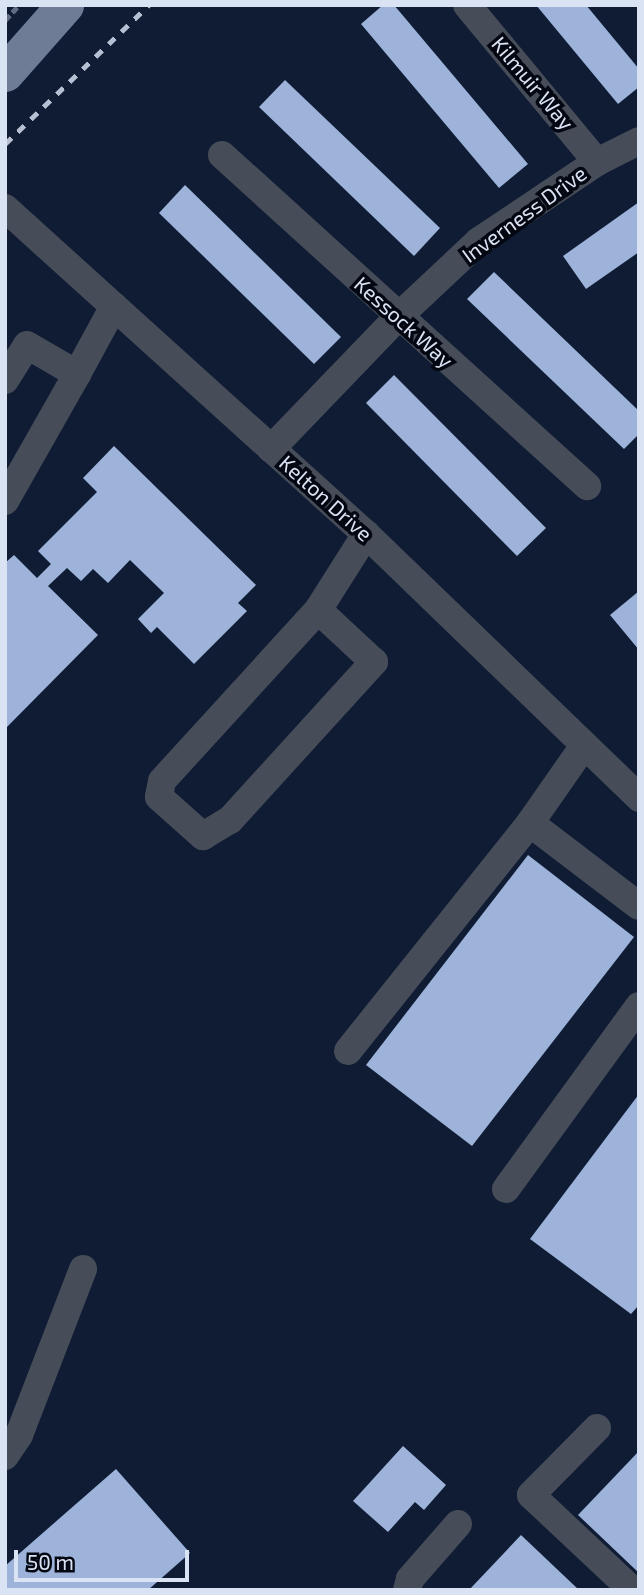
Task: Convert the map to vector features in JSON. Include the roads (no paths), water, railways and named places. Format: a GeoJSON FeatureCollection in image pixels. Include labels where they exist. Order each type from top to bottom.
{"type":"FeatureCollection","features":[{"type":"Feature","properties":{"kind":"main road"},"geometry":{"type":"LineString","coordinates":[[5,73],[65,5]]}},
{"type":"Feature","properties":{"kind":"street","name":"Kilmuir Way"},"geometry":{"type":"LineString","coordinates":[[467,5],[597,162]]}},
{"type":"Feature","properties":{"kind":"street","name":"Inverness Drive"},"geometry":{"type":"LineString","coordinates":[[271,449],[398,317],[479,241],[597,162],[639,141]]}},
{"type":"Feature","properties":{"kind":"street","name":"Kessock Way"},"geometry":{"type":"LineString","coordinates":[[222,155],[587,486]]}},
{"type":"Feature","properties":{"kind":"street","name":"Kelton Drive"},"geometry":{"type":"LineString","coordinates":[[5,208],[366,534],[583,747],[639,798]]}},
{"type":"Feature","properties":{"kind":"street"},"geometry":{"type":"LineString","coordinates":[[5,501],[114,306]]}},
{"type":"Feature","properties":{"kind":"street"},"geometry":{"type":"LineString","coordinates":[[5,380],[27,345],[77,374]]}},
{"type":"Feature","properties":{"kind":"street"},"geometry":{"type":"LineString","coordinates":[[318,610],[374,662],[230,820],[203,836],[159,797],[162,781],[318,610],[366,534]]}},
{"type":"Feature","properties":{"kind":"street"},"geometry":{"type":"LineString","coordinates":[[348,1051],[530,823],[583,747]]}},
{"type":"Feature","properties":{"kind":"street"},"geometry":{"type":"LineString","coordinates":[[530,823],[639,906]]}},
{"type":"Feature","properties":{"kind":"street"},"geometry":{"type":"LineString","coordinates":[[506,1189],[639,1006]]}},
{"type":"Feature","properties":{"kind":"street"},"geometry":{"type":"LineString","coordinates":[[5,1456],[19,1435],[83,1269]]}},
{"type":"Feature","properties":{"kind":"street"},"geometry":{"type":"LineString","coordinates":[[597,1428],[531,1495],[632,1590]]}},
{"type":"Feature","properties":{"kind":"street"},"geometry":{"type":"LineString","coordinates":[[407,1590],[410,1579],[458,1524]]}},
{"type":"Feature","properties":{"kind":"railway"},"geometry":{"type":"LineString","coordinates":[[5,144],[149,5]]}}]}
